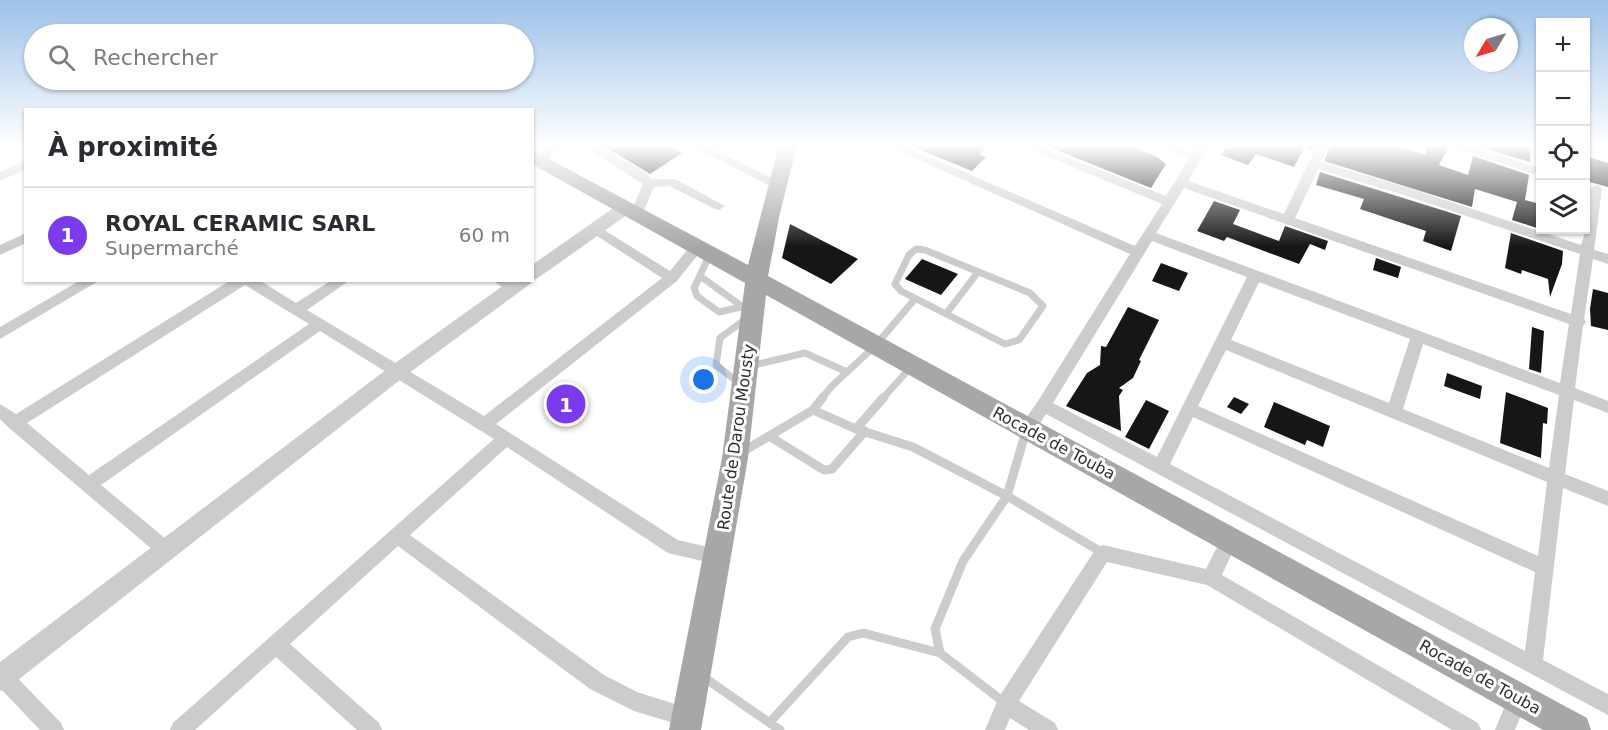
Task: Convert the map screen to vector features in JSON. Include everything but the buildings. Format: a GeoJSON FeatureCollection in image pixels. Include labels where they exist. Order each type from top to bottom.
{"type":"FeatureCollection","features":[{"type":"Feature","properties":{"kind":"main road","name":"Rocade de Touba"},"geometry":{"type":"LineString","coordinates":[[581,179],[702,259],[752,301],[875,346],[1230,538],[1575,730]]}},
{"type":"Feature","properties":{"kind":"main road","name":"Route de Darou Mousty"},"geometry":{"type":"LineString","coordinates":[[686,723],[735,457],[747,377],[752,301],[778,179]]}},
{"type":"Feature","properties":{"kind":"street"},"geometry":{"type":"LineString","coordinates":[[645,179],[649,183],[670,182],[719,206]]}},
{"type":"Feature","properties":{"kind":"street"},"geometry":{"type":"LineString","coordinates":[[767,179],[777,184]]}},
{"type":"Feature","properties":{"kind":"street"},"geometry":{"type":"LineString","coordinates":[[969,179],[1137,252]]}},
{"type":"Feature","properties":{"kind":"street"},"geometry":{"type":"LineString","coordinates":[[1111,179],[1169,202]]}},
{"type":"Feature","properties":{"kind":"street"},"geometry":{"type":"LineString","coordinates":[[1027,429],[1184,179]]}},
{"type":"Feature","properties":{"kind":"street"},"geometry":{"type":"LineString","coordinates":[[1288,220],[1307,179]]}},
{"type":"Feature","properties":{"kind":"street"},"geometry":{"type":"LineString","coordinates":[[1365,179],[1608,259]]}},
{"type":"Feature","properties":{"kind":"street"},"geometry":{"type":"LineString","coordinates":[[534,273],[596,229],[630,211],[649,183]]}},
{"type":"Feature","properties":{"kind":"street"},"geometry":{"type":"LineString","coordinates":[[1182,183],[1579,321]]}},
{"type":"Feature","properties":{"kind":"street"},"geometry":{"type":"LineString","coordinates":[[1533,664],[1597,189]]}},
{"type":"Feature","properties":{"kind":"street"},"geometry":{"type":"LineString","coordinates":[[596,229],[672,278]]}},
{"type":"Feature","properties":{"kind":"street"},"geometry":{"type":"LineString","coordinates":[[1148,235],[1418,338],[1608,407]]}},
{"type":"Feature","properties":{"kind":"street"},"geometry":{"type":"LineString","coordinates":[[0,251],[24,238]]}},
{"type":"Feature","properties":{"kind":"street"},"geometry":{"type":"LineString","coordinates":[[484,425],[672,278],[702,259]]}},
{"type":"Feature","properties":{"kind":"street"},"geometry":{"type":"LineString","coordinates":[[1160,467],[1255,276]]}},
{"type":"Feature","properties":{"kind":"street"},"geometry":{"type":"LineString","coordinates":[[0,334],[90,282]]}},
{"type":"Feature","properties":{"kind":"street"},"geometry":{"type":"LineString","coordinates":[[14,423],[239,282]]}},
{"type":"Feature","properties":{"kind":"street"},"geometry":{"type":"LineString","coordinates":[[251,282],[506,438],[660,539],[674,546],[718,557]]}},
{"type":"Feature","properties":{"kind":"street"},"geometry":{"type":"LineString","coordinates":[[296,310],[340,282]]}},
{"type":"Feature","properties":{"kind":"street"},"geometry":{"type":"LineString","coordinates":[[54,730],[1,676],[512,283]]}},
{"type":"Feature","properties":{"kind":"street"},"geometry":{"type":"LineString","coordinates":[[87,485],[319,324]]}},
{"type":"Feature","properties":{"kind":"street"},"geometry":{"type":"LineString","coordinates":[[1394,411],[1418,338]]}},
{"type":"Feature","properties":{"kind":"street"},"geometry":{"type":"LineString","coordinates":[[1222,342],[1608,499]]}},
{"type":"Feature","properties":{"kind":"street"},"geometry":{"type":"LineString","coordinates":[[1044,405],[1608,705]]}},
{"type":"Feature","properties":{"kind":"street"},"geometry":{"type":"LineString","coordinates":[[1189,409],[1546,568]]}},
{"type":"Feature","properties":{"kind":"street"},"geometry":{"type":"LineString","coordinates":[[0,410],[166,550]]}},
{"type":"Feature","properties":{"kind":"street"},"geometry":{"type":"LineString","coordinates":[[180,730],[506,438]]}},
{"type":"Feature","properties":{"kind":"street"},"geometry":{"type":"LineString","coordinates":[[398,535],[597,682],[686,723]]}},
{"type":"Feature","properties":{"kind":"street"},"geometry":{"type":"LineString","coordinates":[[1211,578],[1230,538]]}},
{"type":"Feature","properties":{"kind":"street"},"geometry":{"type":"LineString","coordinates":[[995,730],[1006,704],[1103,553],[1211,578],[1471,730]]}},
{"type":"Feature","properties":{"kind":"street"},"geometry":{"type":"LineString","coordinates":[[276,644],[372,730]]}},
{"type":"Feature","properties":{"kind":"street"},"geometry":{"type":"LineString","coordinates":[[1505,730],[1518,698]]}},
{"type":"Feature","properties":{"kind":"street"},"geometry":{"type":"LineString","coordinates":[[1006,704],[1048,730]]}},
{"type":"Feature","properties":{"kind":"lane"},"geometry":{"type":"LineString","coordinates":[[916,249],[925,250],[1030,293],[1043,306],[1019,340],[1005,344],[914,300],[901,291],[896,284],[909,255],[916,249]]}},
{"type":"Feature","properties":{"kind":"lane"},"geometry":{"type":"LineString","coordinates":[[702,259],[694,288],[697,296],[719,312],[752,301]]}},
{"type":"Feature","properties":{"kind":"lane"},"geometry":{"type":"LineString","coordinates":[[946,314],[978,272]]}},
{"type":"Feature","properties":{"kind":"lane"},"geometry":{"type":"LineString","coordinates":[[735,457],[813,410],[832,386],[875,346],[914,300]]}},
{"type":"Feature","properties":{"kind":"lane"},"geometry":{"type":"LineString","coordinates":[[747,377],[805,353],[847,372]]}},
{"type":"Feature","properties":{"kind":"lane"},"geometry":{"type":"LineString","coordinates":[[769,436],[824,470],[832,469],[860,430],[912,366]]}},
{"type":"Feature","properties":{"kind":"lane"},"geometry":{"type":"LineString","coordinates":[[813,410],[860,430],[913,447],[1007,496],[1103,553]]}},
{"type":"Feature","properties":{"kind":"lane"},"geometry":{"type":"LineString","coordinates":[[940,653],[935,629],[963,561],[1007,496],[1027,429]]}},
{"type":"Feature","properties":{"kind":"lane"},"geometry":{"type":"LineString","coordinates":[[770,722],[848,637],[862,633],[940,653],[1006,704]]}},
{"type":"Feature","properties":{"kind":"lane"},"geometry":{"type":"LineString","coordinates":[[694,671],[780,730]]}},
{"type":"Feature","properties":{"kind":"place","name":"ROYAL CERAMIC SARL"},"geometry":{"type":"Point","coordinates":[566,404]}}]}
